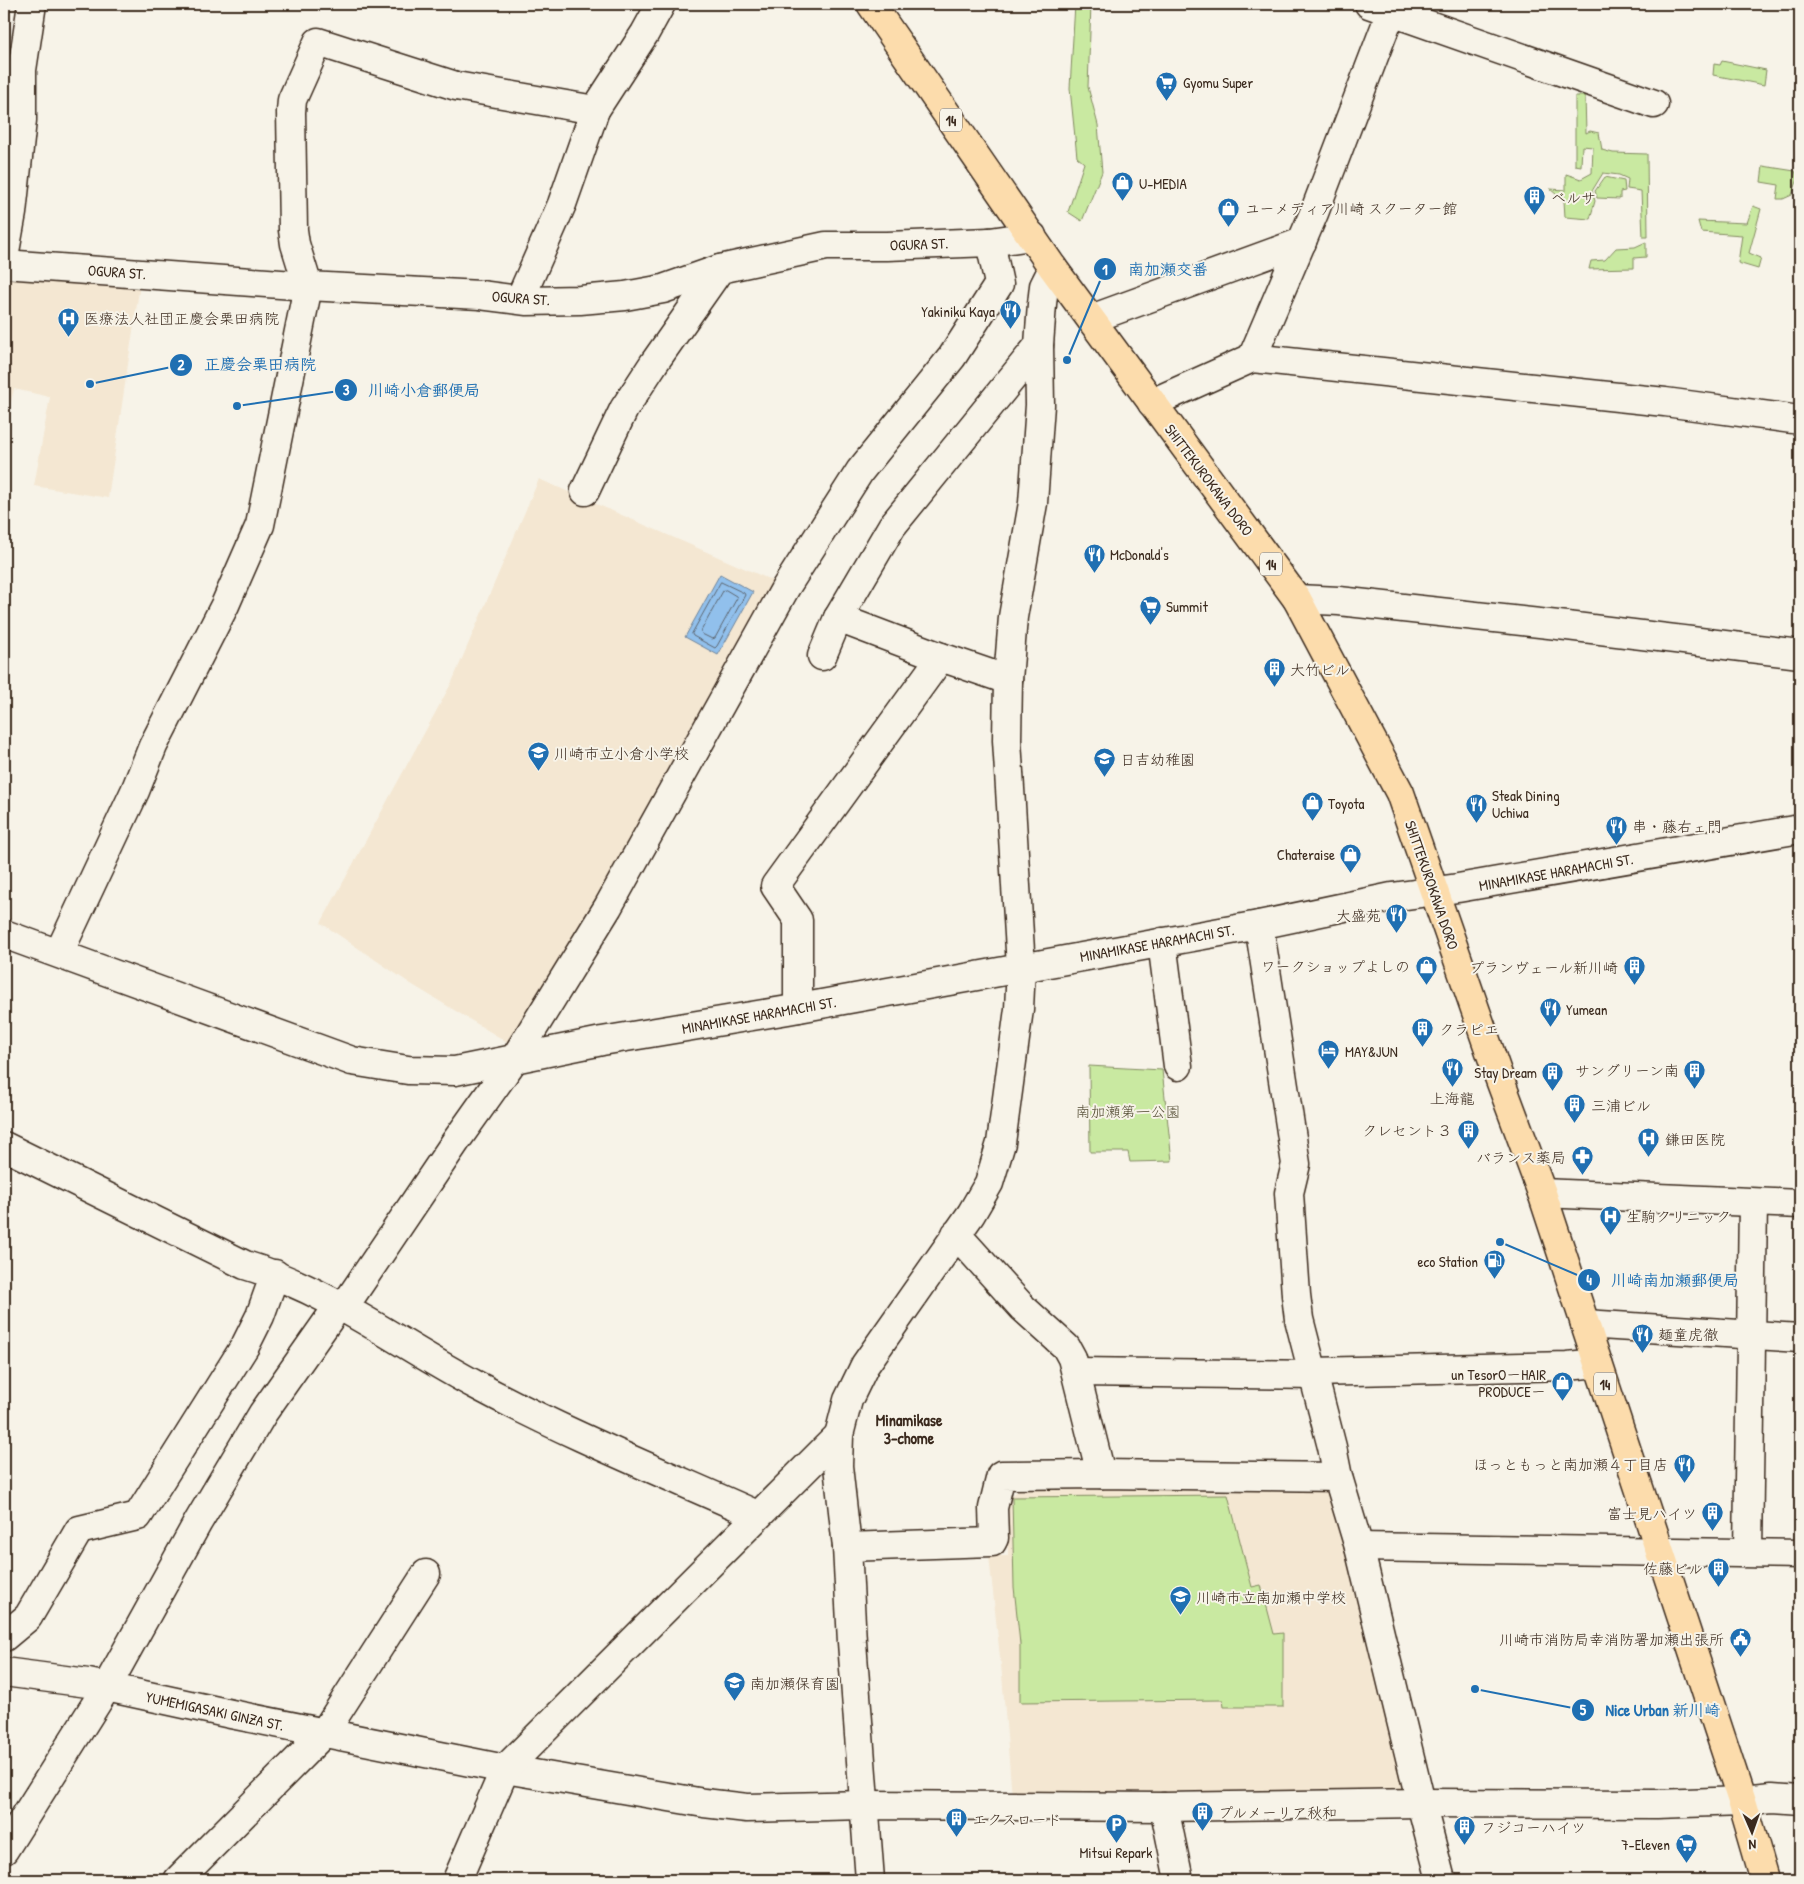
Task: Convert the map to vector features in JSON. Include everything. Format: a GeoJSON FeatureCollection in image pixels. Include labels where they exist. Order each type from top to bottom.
{"type":"FeatureCollection","features":[{"type":"Feature","properties":{"kind":"main road","name":"SHITTEKUROKAWA DORO"},"geometry":{"type":"LineString","coordinates":[[871,4],[1054,268],[1297,600],[1400,793],[1433,892],[1542,1193],[1742,1801],[1766,1880]]}},
{"type":"Feature","properties":{"kind":"street"},"geometry":{"type":"LineString","coordinates":[[4,258],[12,213],[22,120],[22,70],[32,4]]}},
{"type":"Feature","properties":{"kind":"street"},"geometry":{"type":"LineString","coordinates":[[520,299],[562,204],[595,110],[645,33],[660,4]]}},
{"type":"Feature","properties":{"kind":"street"},"geometry":{"type":"LineString","coordinates":[[1252,358],[1302,242],[1384,7],[1654,104]]}},
{"type":"Feature","properties":{"kind":"street"},"geometry":{"type":"LineString","coordinates":[[59,953],[135,791],[157,738],[225,605],[260,525],[308,286],[295,244],[293,230],[291,112],[292,100],[318,42],[456,86],[595,110]]}},
{"type":"Feature","properties":{"kind":"street","name":"OGURA ST."},"geometry":{"type":"LineString","coordinates":[[4,264],[308,286],[480,295],[527,301],[580,300],[625,296],[663,289],[720,269],[826,246],[990,242],[1032,236]]}},
{"type":"Feature","properties":{"kind":"street"},"geometry":{"type":"LineString","coordinates":[[4,1850],[106,1688],[198,1522],[262,1413],[341,1306],[515,1058],[608,907],[786,587],[860,471],[952,357],[999,284],[990,242]]}},
{"type":"Feature","properties":{"kind":"street"},"geometry":{"type":"LineString","coordinates":[[1091,319],[1302,242]]}},
{"type":"Feature","properties":{"kind":"street"},"geometry":{"type":"LineString","coordinates":[[870,1880],[852,1642],[847,1547],[838,1466],[839,1435],[848,1400],[865,1365],[971,1214],[989,1183],[1001,1143],[1019,1009],[1021,967],[1007,740],[1008,680],[1013,617],[1033,502],[1040,404],[1039,345],[1044,286],[1054,268]]}},
{"type":"Feature","properties":{"kind":"street"},"geometry":{"type":"LineString","coordinates":[[585,491],[624,409],[720,269]]}},
{"type":"Feature","properties":{"kind":"street"},"geometry":{"type":"LineString","coordinates":[[822,656],[838,618],[892,526],[1039,345]]}},
{"type":"Feature","properties":{"kind":"street"},"geometry":{"type":"LineString","coordinates":[[1152,403],[1252,358],[1665,402],[1800,420]]}},
{"type":"Feature","properties":{"kind":"street"},"geometry":{"type":"LineString","coordinates":[[1297,600],[1339,600],[1800,654]]}},
{"type":"Feature","properties":{"kind":"street"},"geometry":{"type":"LineString","coordinates":[[838,618],[1008,680]]}},
{"type":"Feature","properties":{"kind":"street"},"geometry":{"type":"LineString","coordinates":[[798,1008],[798,920],[775,886],[941,657]]}},
{"type":"Feature","properties":{"kind":"street","name":"MINAMIKASE HARAMACHI ST."},"geometry":{"type":"LineString","coordinates":[[4,934],[352,1062],[408,1070],[454,1071],[602,1041],[798,1008],[1259,925],[1392,897],[1433,892],[1800,830]]}},
{"type":"Feature","properties":{"kind":"street"},"geometry":{"type":"LineString","coordinates":[[1259,925],[1296,1164],[1290,1193],[1299,1319],[1338,1477],[1359,1547],[1441,1880]]}},
{"type":"Feature","properties":{"kind":"street"},"geometry":{"type":"LineString","coordinates":[[1162,942],[1178,1066]]}},
{"type":"Feature","properties":{"kind":"street"},"geometry":{"type":"LineString","coordinates":[[4,1146],[246,1265],[275,1274],[341,1306],[455,1374],[505,1401],[757,1515]]}},
{"type":"Feature","properties":{"kind":"street"},"geometry":{"type":"LineString","coordinates":[[1542,1193],[1800,1204]]}},
{"type":"Feature","properties":{"kind":"street"},"geometry":{"type":"LineString","coordinates":[[1748,1552],[1753,1203]]}},
{"type":"Feature","properties":{"kind":"street"},"geometry":{"type":"LineString","coordinates":[[956,1234],[1023,1308],[1066,1347],[1076,1372],[1101,1474]]}},
{"type":"Feature","properties":{"kind":"street"},"geometry":{"type":"LineString","coordinates":[[4,1636],[28,1617],[79,1530],[138,1516],[245,1346],[260,1316],[275,1274]]}},
{"type":"Feature","properties":{"kind":"street"},"geometry":{"type":"LineString","coordinates":[[1585,1324],[1800,1338]]}},
{"type":"Feature","properties":{"kind":"street"},"geometry":{"type":"LineString","coordinates":[[1076,1372],[1313,1374],[1567,1366],[1598,1363]]}},
{"type":"Feature","properties":{"kind":"street"},"geometry":{"type":"LineString","coordinates":[[456,1880],[505,1769],[839,1435]]}},
{"type":"Feature","properties":{"kind":"street"},"geometry":{"type":"LineString","coordinates":[[847,1547],[992,1542],[994,1538],[994,1508],[1002,1475],[1101,1474],[1338,1477]]}},
{"type":"Feature","properties":{"kind":"street"},"geometry":{"type":"LineString","coordinates":[[1359,1547],[1660,1550],[1800,1554]]}},
{"type":"Feature","properties":{"kind":"street"},"geometry":{"type":"LineString","coordinates":[[178,1880],[324,1733],[426,1574]]}},
{"type":"Feature","properties":{"kind":"street","name":"YUMEMIGASAKI GINZA ST."},"geometry":{"type":"LineString","coordinates":[[4,1672],[88,1683],[505,1769],[696,1802],[747,1808],[864,1805],[1164,1807],[1421,1803],[1657,1804],[1772,1798],[1800,1800]]}},
{"type":"Feature","properties":{"kind":"street"},"geometry":{"type":"LineString","coordinates":[[1164,1807],[1179,1880]]}},
{"type":"Feature","properties":{"kind":"shaded area","name":"医療法人社団正慶会栗田病院"},"geometry":{"type":"Polygon","coordinates":[[[10,275],[140,284],[108,498],[34,486],[50,397],[14,389],[4,429],[4,278],[10,275]]]}},
{"type":"Feature","properties":{"kind":"shaded area","name":"川崎市立小倉小学校"},"geometry":{"type":"Polygon","coordinates":[[[539,479],[778,583],[712,703],[512,1045],[411,984],[321,923],[452,682],[539,479]]]}},
{"type":"Feature","properties":{"kind":"shaded area","name":"川崎市立南加瀬中学校"},"geometry":{"type":"Polygon","coordinates":[[[1020,1489],[1332,1489],[1409,1795],[1012,1797],[1002,1675],[989,1556],[1008,1556],[1007,1510],[1010,1497],[1020,1489]]]}},
{"type":"Feature","properties":{"kind":"green space"},"geometry":{"type":"Polygon","coordinates":[[[1075,4],[1091,4],[1088,87],[1098,125],[1102,172],[1082,221],[1068,212],[1084,163],[1077,157],[1070,88],[1075,4]]]}},
{"type":"Feature","properties":{"kind":"green space"},"geometry":{"type":"Polygon","coordinates":[[[1722,61],[1766,70],[1764,85],[1713,75],[1714,64],[1720,65],[1722,61]]]}},
{"type":"Feature","properties":{"kind":"green space"},"geometry":{"type":"Polygon","coordinates":[[[1575,96],[1585,96],[1586,133],[1590,131],[1599,133],[1602,150],[1613,153],[1647,154],[1648,237],[1643,237],[1641,191],[1627,189],[1628,179],[1619,175],[1603,173],[1592,191],[1595,201],[1590,219],[1565,217],[1564,201],[1550,189],[1566,190],[1566,174],[1581,179],[1592,173],[1593,147],[1582,146],[1581,166],[1575,165],[1575,96]]]}},
{"type":"Feature","properties":{"kind":"green space"},"geometry":{"type":"Polygon","coordinates":[[[1763,166],[1795,171],[1798,179],[1792,195],[1783,199],[1777,199],[1779,185],[1761,182],[1763,166]]]}},
{"type":"Feature","properties":{"kind":"green space"},"geometry":{"type":"Polygon","coordinates":[[[1605,177],[1624,181],[1625,191],[1620,192],[1620,199],[1597,198],[1595,191],[1605,177]]]}},
{"type":"Feature","properties":{"kind":"green space"},"geometry":{"type":"Polygon","coordinates":[[[1753,206],[1761,209],[1749,253],[1761,258],[1758,269],[1738,263],[1742,235],[1701,232],[1698,221],[1747,223],[1753,206]]]}},
{"type":"Feature","properties":{"kind":"green space"},"geometry":{"type":"Polygon","coordinates":[[[1646,242],[1646,257],[1634,258],[1634,268],[1589,269],[1591,261],[1605,260],[1616,248],[1635,247],[1646,242]]]}},
{"type":"Feature","properties":{"kind":"green space","name":"南加瀬第一公園"},"geometry":{"type":"Polygon","coordinates":[[[1089,1066],[1162,1070],[1172,1161],[1130,1162],[1128,1152],[1090,1152],[1089,1066]]]}},
{"type":"Feature","properties":{"kind":"green space"},"geometry":{"type":"Polygon","coordinates":[[[1228,1495],[1252,1587],[1261,1585],[1274,1634],[1283,1633],[1283,1707],[1224,1707],[1223,1700],[1020,1702],[1020,1644],[1014,1587],[1012,1497],[1228,1495]]]}},
{"type":"Feature","properties":{"kind":"water"},"geometry":{"type":"Polygon","coordinates":[[[720,574],[753,592],[718,655],[685,637],[720,574]]]}},
{"type":"Feature","properties":{"kind":"place","name":"Gyomu Super"},"geometry":{"type":"Point","coordinates":[1167,101]}},
{"type":"Feature","properties":{"kind":"place","name":"U-MEDIA"},"geometry":{"type":"Point","coordinates":[1123,202]}},
{"type":"Feature","properties":{"kind":"place","name":"ベルサ"},"geometry":{"type":"Point","coordinates":[1535,216]}},
{"type":"Feature","properties":{"kind":"place","name":"ユーメディア川崎 スクーター館"},"geometry":{"type":"Point","coordinates":[1229,227]}},
{"type":"Feature","properties":{"kind":"place","name":"Yakiniku Kaya"},"geometry":{"type":"Point","coordinates":[1011,330]}},
{"type":"Feature","properties":{"kind":"place","name":"医療法人社団正慶会栗田病院"},"geometry":{"type":"Point","coordinates":[68,337]}},
{"type":"Feature","properties":{"kind":"place","name":"南加瀬交番"},"geometry":{"type":"Point","coordinates":[1067,360]}},
{"type":"Feature","properties":{"kind":"place","name":"正慶会栗田病院"},"geometry":{"type":"Point","coordinates":[90,384]}},
{"type":"Feature","properties":{"kind":"place","name":"川崎小倉郵便局"},"geometry":{"type":"Point","coordinates":[237,406]}},
{"type":"Feature","properties":{"kind":"place","name":"McDonald's"},"geometry":{"type":"Point","coordinates":[1094,573]}},
{"type":"Feature","properties":{"kind":"place","name":"Summit"},"geometry":{"type":"Point","coordinates":[1150,625]}},
{"type":"Feature","properties":{"kind":"place","name":"大竹ビル"},"geometry":{"type":"Point","coordinates":[1274,688]}},
{"type":"Feature","properties":{"kind":"place","name":"川崎市立小倉小学校"},"geometry":{"type":"Point","coordinates":[538,772]}},
{"type":"Feature","properties":{"kind":"place","name":"日吉幼稚園"},"geometry":{"type":"Point","coordinates":[1104,778]}},
{"type":"Feature","properties":{"kind":"place","name":"Toyota"},"geometry":{"type":"Point","coordinates":[1312,822]}},
{"type":"Feature","properties":{"kind":"place","name":"Steak Dining Uchiwa"},"geometry":{"type":"Point","coordinates":[1476,823]}},
{"type":"Feature","properties":{"kind":"place","name":"串・藤右ェ門"},"geometry":{"type":"Point","coordinates":[1616,845]}},
{"type":"Feature","properties":{"kind":"place","name":"Chateraise"},"geometry":{"type":"Point","coordinates":[1351,873]}},
{"type":"Feature","properties":{"kind":"place","name":"大盛苑"},"geometry":{"type":"Point","coordinates":[1397,934]}},
{"type":"Feature","properties":{"kind":"place","name":"ワークショップよしの"},"geometry":{"type":"Point","coordinates":[1426,985]}},
{"type":"Feature","properties":{"kind":"place","name":"プランヴェール新川崎"},"geometry":{"type":"Point","coordinates":[1634,986]}},
{"type":"Feature","properties":{"kind":"place","name":"Yumean"},"geometry":{"type":"Point","coordinates":[1550,1028]}},
{"type":"Feature","properties":{"kind":"place","name":"クラピエ"},"geometry":{"type":"Point","coordinates":[1423,1048]}},
{"type":"Feature","properties":{"kind":"place","name":"MAY&JUN"},"geometry":{"type":"Point","coordinates":[1329,1070]}},
{"type":"Feature","properties":{"kind":"place","name":"上海龍"},"geometry":{"type":"Point","coordinates":[1452,1088]}},
{"type":"Feature","properties":{"kind":"place","name":"サングリーン南"},"geometry":{"type":"Point","coordinates":[1695,1089]}},
{"type":"Feature","properties":{"kind":"place","name":"Stay Dream"},"geometry":{"type":"Point","coordinates":[1553,1091]}},
{"type":"Feature","properties":{"kind":"place","name":"三浦ビル"},"geometry":{"type":"Point","coordinates":[1575,1124]}},
{"type":"Feature","properties":{"kind":"place","name":"クレセント３"},"geometry":{"type":"Point","coordinates":[1468,1149]}},
{"type":"Feature","properties":{"kind":"place","name":"鎌田医院"},"geometry":{"type":"Point","coordinates":[1649,1158]}},
{"type":"Feature","properties":{"kind":"place","name":"バランス薬局"},"geometry":{"type":"Point","coordinates":[1582,1176]}},
{"type":"Feature","properties":{"kind":"place","name":"生駒クリニック"},"geometry":{"type":"Point","coordinates":[1610,1235]}},
{"type":"Feature","properties":{"kind":"place","name":"川崎南加瀬郵便局"},"geometry":{"type":"Point","coordinates":[1500,1242]}},
{"type":"Feature","properties":{"kind":"place","name":"eco Station"},"geometry":{"type":"Point","coordinates":[1494,1280]}},
{"type":"Feature","properties":{"kind":"place","name":"麺童虎徹"},"geometry":{"type":"Point","coordinates":[1642,1353]}},
{"type":"Feature","properties":{"kind":"place","name":"un TesorOーHAIR PRODUCEー"},"geometry":{"type":"Point","coordinates":[1562,1402]}},
{"type":"Feature","properties":{"kind":"place","name":"ほっともっと南加瀬４丁目店"},"geometry":{"type":"Point","coordinates":[1684,1483]}},
{"type":"Feature","properties":{"kind":"place","name":"富士見ハイツ"},"geometry":{"type":"Point","coordinates":[1713,1532]}},
{"type":"Feature","properties":{"kind":"place","name":"佐藤ビル"},"geometry":{"type":"Point","coordinates":[1719,1587]}},
{"type":"Feature","properties":{"kind":"place","name":"川崎市立南加瀬中学校"},"geometry":{"type":"Point","coordinates":[1180,1616]}},
{"type":"Feature","properties":{"kind":"place","name":"川崎市消防局幸消防署加瀬出張所"},"geometry":{"type":"Point","coordinates":[1740,1658]}},
{"type":"Feature","properties":{"kind":"place","name":"Nice Urban 新川崎"},"geometry":{"type":"Point","coordinates":[1475,1689]}},
{"type":"Feature","properties":{"kind":"place","name":"南加瀬保育園"},"geometry":{"type":"Point","coordinates":[734,1702]}},
{"type":"Feature","properties":{"kind":"place","name":"プルメーリア秋和"},"geometry":{"type":"Point","coordinates":[1202,1831]}},
{"type":"Feature","properties":{"kind":"place","name":"エクスロード"},"geometry":{"type":"Point","coordinates":[956,1838]}},
{"type":"Feature","properties":{"kind":"place","name":"Mitsui Repark"},"geometry":{"type":"Point","coordinates":[1116,1843]}},
{"type":"Feature","properties":{"kind":"place","name":"フジコーハイツ"},"geometry":{"type":"Point","coordinates":[1465,1846]}},
{"type":"Feature","properties":{"kind":"place","name":"7-Eleven"},"geometry":{"type":"Point","coordinates":[1686,1863]}},
{"type":"Feature","properties":{"kind":"district","name":"Minamikase 3-chome"},"geometry":{"type":"Point","coordinates":[909,1429]}}]}
